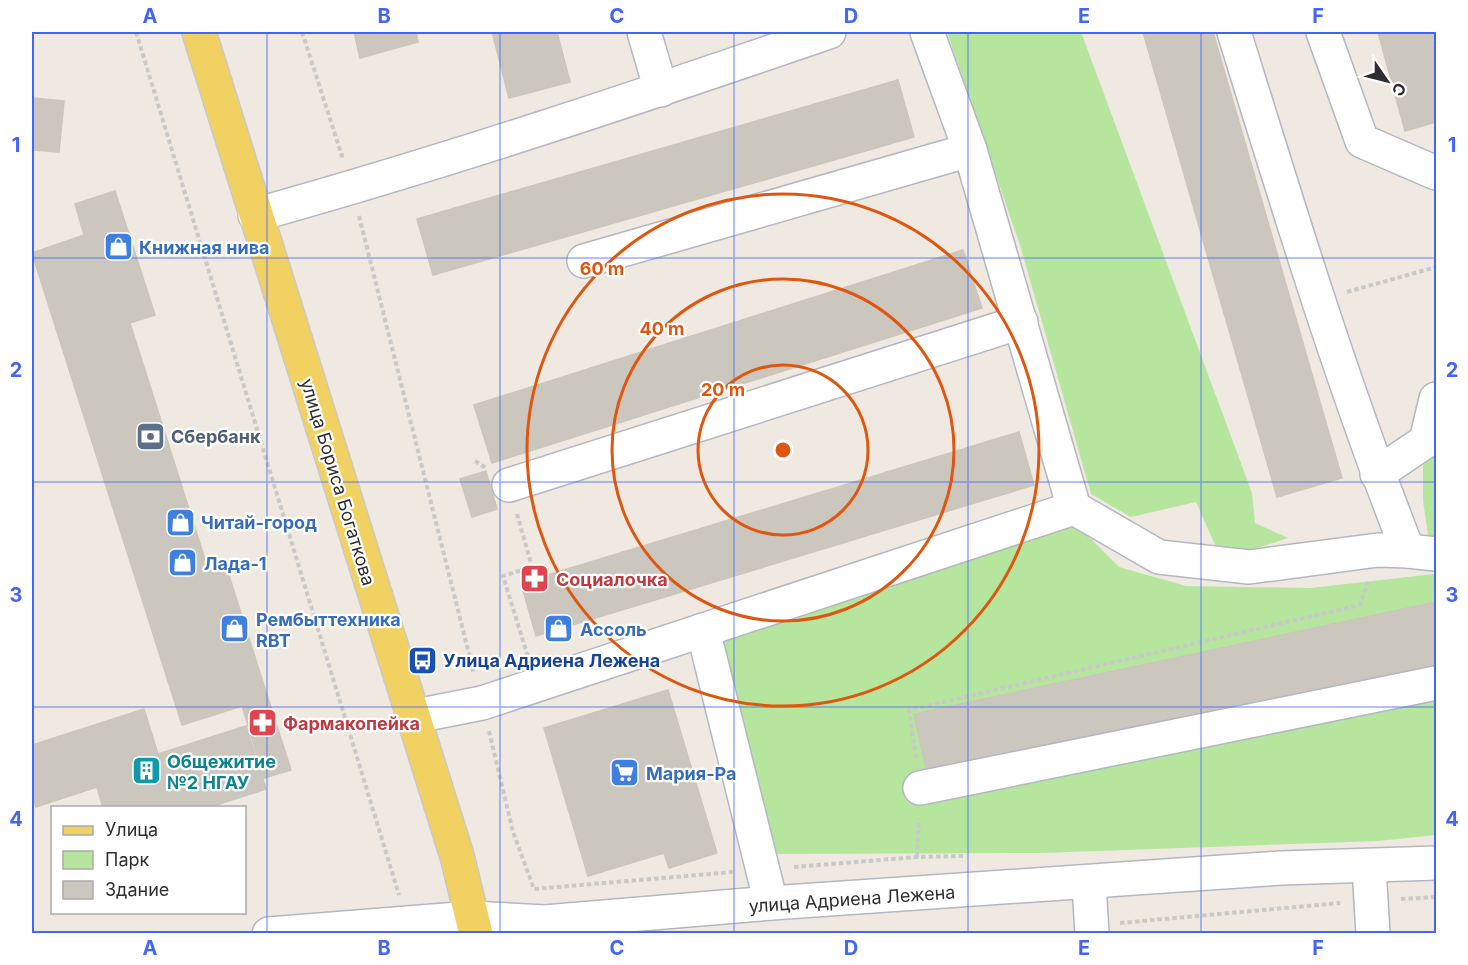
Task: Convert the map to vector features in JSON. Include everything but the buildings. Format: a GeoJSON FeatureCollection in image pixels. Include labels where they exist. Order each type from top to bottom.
{"type":"FeatureCollection","features":[{"type":"Feature","properties":{"kind":"main road","name":"улица Бориса Богаткова"},"geometry":{"type":"LineString","coordinates":[[199,32],[411,717],[457,856],[473,926]]}},
{"type":"Feature","properties":{"kind":"street"},"geometry":{"type":"LineString","coordinates":[[644,32],[661,90]]}},
{"type":"Feature","properties":{"kind":"street"},"geometry":{"type":"LineString","coordinates":[[255,215],[352,188],[661,90],[829,32]]}},
{"type":"Feature","properties":{"kind":"street"},"geometry":{"type":"LineString","coordinates":[[927,32],[970,150],[1022,322],[1074,508],[1159,557],[1249,567],[1407,552],[1377,474],[1317,300],[1234,32]]}},
{"type":"Feature","properties":{"kind":"street"},"geometry":{"type":"LineString","coordinates":[[1323,32],[1362,141],[1437,173]]}},
{"type":"Feature","properties":{"kind":"street"},"geometry":{"type":"LineString","coordinates":[[585,261],[970,150]]}},
{"type":"Feature","properties":{"kind":"street"},"geometry":{"type":"LineString","coordinates":[[509,485],[1022,322]]}},
{"type":"Feature","properties":{"kind":"street"},"geometry":{"type":"LineString","coordinates":[[1377,474],[1426,441],[1437,399]]}},
{"type":"Feature","properties":{"kind":"street"},"geometry":{"type":"LineString","coordinates":[[411,717],[482,703],[536,683],[1074,508]]}},
{"type":"Feature","properties":{"kind":"street"},"geometry":{"type":"LineString","coordinates":[[703,630],[763,870],[757,915]]}},
{"type":"Feature","properties":{"kind":"street"},"geometry":{"type":"LineString","coordinates":[[920,788],[1437,683]]}},
{"type":"Feature","properties":{"kind":"street","name":"улица Адриена Лежена"},"geometry":{"type":"LineString","coordinates":[[269,933],[408,924],[473,926],[757,915],[1089,883],[1281,868],[1437,864]]}},
{"type":"Feature","properties":{"kind":"street"},"geometry":{"type":"LineString","coordinates":[[1369,867],[1373,933]]}},
{"type":"Feature","properties":{"kind":"street"},"geometry":{"type":"LineString","coordinates":[[1089,883],[1092,933]]}},
{"type":"Feature","properties":{"kind":"path"},"geometry":{"type":"LineString","coordinates":[[136,32],[408,924]]}},
{"type":"Feature","properties":{"kind":"path"},"geometry":{"type":"LineString","coordinates":[[302,32],[352,188],[513,832],[534,889],[918,857],[920,788],[909,710],[1360,605],[1407,552]]}},
{"type":"Feature","properties":{"kind":"path"},"geometry":{"type":"LineString","coordinates":[[1317,300],[1437,267]]}},
{"type":"Feature","properties":{"kind":"path"},"geometry":{"type":"LineString","coordinates":[[475,461],[509,485],[532,567],[503,576],[536,683]]}},
{"type":"Feature","properties":{"kind":"green space"},"geometry":{"type":"Polygon","coordinates":[[[947,32],[1081,32],[1252,493],[1255,523],[1288,538],[1239,554],[1216,547],[1196,502],[1131,517],[1091,494],[1020,245],[947,32]]]}},
{"type":"Feature","properties":{"kind":"green space"},"geometry":{"type":"Polygon","coordinates":[[[1436,451],[1436,835],[1378,841],[1041,853],[773,854],[719,636],[1077,525],[1119,567],[1186,586],[1311,588],[1434,574],[1423,501],[1423,466],[1436,451]]]}},
{"type":"Feature","properties":{"kind":"place","name":"Книжная нива"},"geometry":{"type":"Point","coordinates":[118,247]}},
{"type":"Feature","properties":{"kind":"place","name":"Сбербанк"},"geometry":{"type":"Point","coordinates":[150,436]}},
{"type":"Feature","properties":{"kind":"place","name":"Читай-город"},"geometry":{"type":"Point","coordinates":[180,522]}},
{"type":"Feature","properties":{"kind":"place","name":"Лада-1"},"geometry":{"type":"Point","coordinates":[183,563]}},
{"type":"Feature","properties":{"kind":"place","name":"Социалочка"},"geometry":{"type":"Point","coordinates":[535,579]}},
{"type":"Feature","properties":{"kind":"place","name":"Рембыттехника RBT"},"geometry":{"type":"Point","coordinates":[235,629]}},
{"type":"Feature","properties":{"kind":"place","name":"Ассоль"},"geometry":{"type":"Point","coordinates":[559,629]}},
{"type":"Feature","properties":{"kind":"place","name":"Улица Адриена Лежена"},"geometry":{"type":"Point","coordinates":[422,660]}},
{"type":"Feature","properties":{"kind":"place","name":"Фармакопейка"},"geometry":{"type":"Point","coordinates":[262,723]}},
{"type":"Feature","properties":{"kind":"place","name":"Общежитие №2 НГАУ"},"geometry":{"type":"Point","coordinates":[146,771]}},
{"type":"Feature","properties":{"kind":"place","name":"Мария-Ра"},"geometry":{"type":"Point","coordinates":[625,773]}}]}
